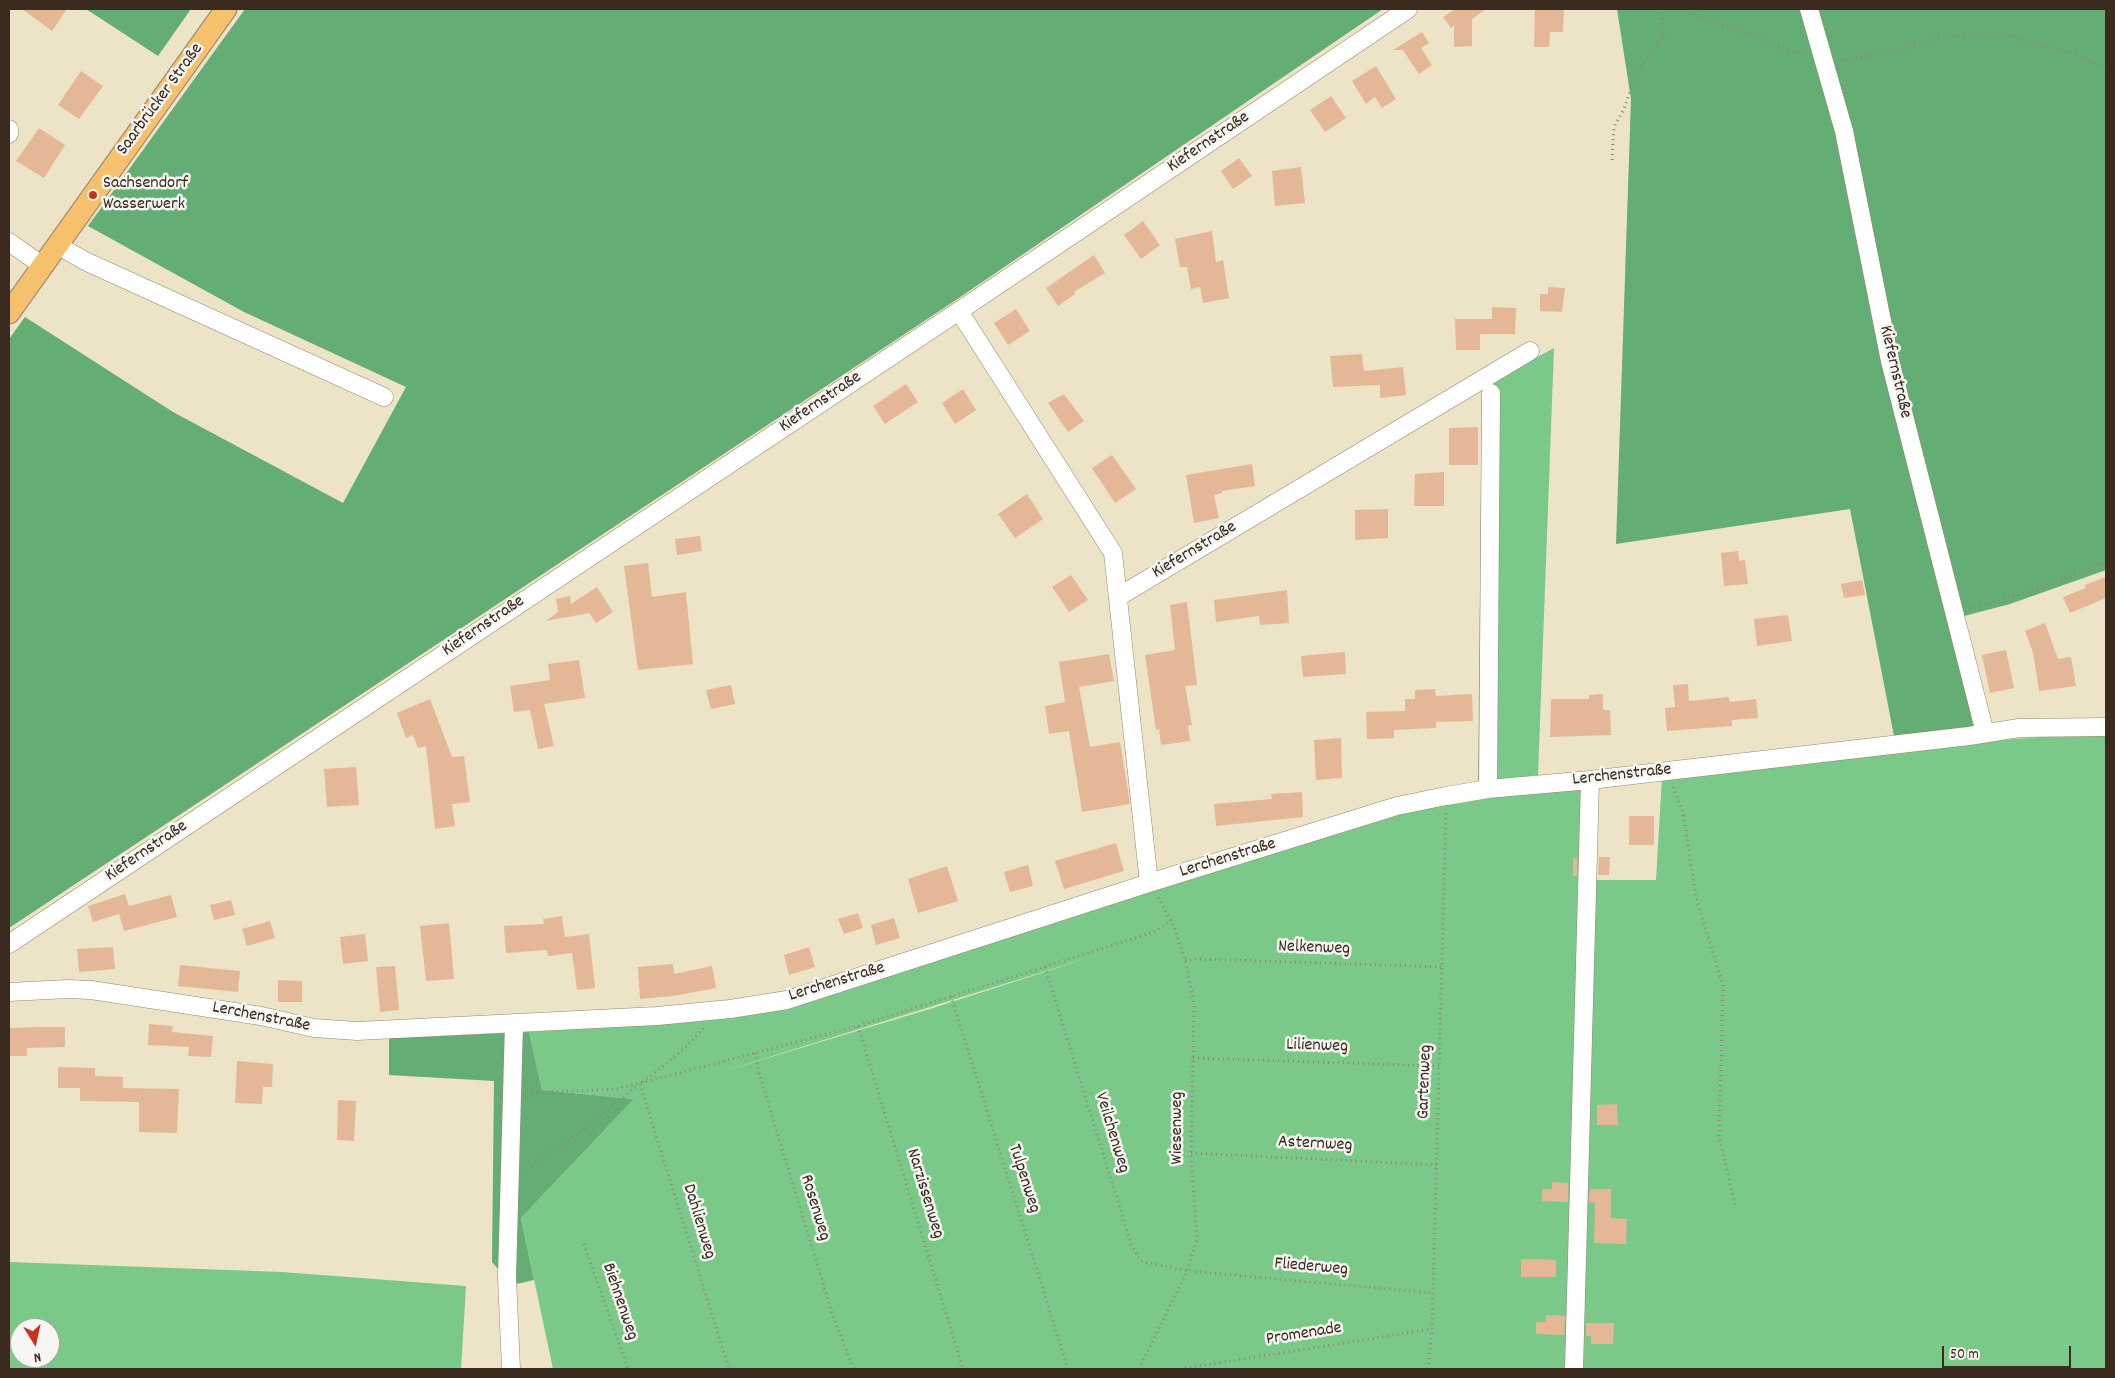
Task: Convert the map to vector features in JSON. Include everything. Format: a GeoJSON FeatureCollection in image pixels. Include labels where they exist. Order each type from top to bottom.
{"type":"FeatureCollection","features":[{"type":"Feature","properties":{"kind":"main road","name":"Saarbrücker Straße"},"geometry":{"type":"LineString","coordinates":[[9,313],[226,9]]}},
{"type":"Feature","properties":{"kind":"street","name":"Kiefernstraße"},"geometry":{"type":"LineString","coordinates":[[9,944],[959,311],[1408,9]]}},
{"type":"Feature","properties":{"kind":"street","name":"Kiefernstraße"},"geometry":{"type":"LineString","coordinates":[[1809,9],[1844,131],[1890,360],[1985,734]]}},
{"type":"Feature","properties":{"kind":"street"},"geometry":{"type":"LineString","coordinates":[[9,129],[9,134]]}},
{"type":"Feature","properties":{"kind":"street"},"geometry":{"type":"LineString","coordinates":[[9,242],[42,266]]}},
{"type":"Feature","properties":{"kind":"street"},"geometry":{"type":"LineString","coordinates":[[57,245],[85,261],[384,397]]}},
{"type":"Feature","properties":{"kind":"street"},"geometry":{"type":"LineString","coordinates":[[959,311],[1113,553],[1149,883]]}},
{"type":"Feature","properties":{"kind":"street","name":"Kiefernstraße"},"geometry":{"type":"LineString","coordinates":[[1118,597],[1530,351]]}},
{"type":"Feature","properties":{"kind":"street"},"geometry":{"type":"LineString","coordinates":[[1488,789],[1491,393]]}},
{"type":"Feature","properties":{"kind":"street","name":"Lerchenstraße"},"geometry":{"type":"LineString","coordinates":[[9,992],[68,989],[90,990],[261,1016],[314,1028],[357,1031],[657,1016],[721,1010],[786,1000],[1149,883],[1397,806],[1488,789],[1590,780],[1985,734],[2019,728],[2106,727]]}},
{"type":"Feature","properties":{"kind":"street"},"geometry":{"type":"LineString","coordinates":[[1574,1369],[1590,780]]}},
{"type":"Feature","properties":{"kind":"street"},"geometry":{"type":"LineString","coordinates":[[511,1369],[507,1277],[514,1023]]}},
{"type":"Feature","properties":{"kind":"path"},"geometry":{"type":"LineString","coordinates":[[1612,160],[1614,127],[1624,109],[1637,71],[1664,34],[1661,9]]}},
{"type":"Feature","properties":{"kind":"path"},"geometry":{"type":"LineString","coordinates":[[1680,9],[1824,63],[1884,54],[1949,36],[2003,34],[2075,54],[2106,68]]}},
{"type":"Feature","properties":{"kind":"path"},"geometry":{"type":"LineString","coordinates":[[1954,613],[2034,590],[2106,562]]}},
{"type":"Feature","properties":{"kind":"path"},"geometry":{"type":"LineString","coordinates":[[1666,771],[1682,812],[1696,897],[1723,986],[1719,1136],[1735,1205]]}},
{"type":"Feature","properties":{"kind":"path","name":"Gartenweg"},"geometry":{"type":"LineString","coordinates":[[1428,1369],[1434,1293],[1446,796]]}},
{"type":"Feature","properties":{"kind":"path","name":"Wiesenweg"},"geometry":{"type":"LineString","coordinates":[[1139,1369],[1187,1271],[1197,1240],[1191,1152],[1194,1004],[1185,960],[1171,920],[1149,883]]}},
{"type":"Feature","properties":{"kind":"path"},"geometry":{"type":"LineString","coordinates":[[512,1094],[617,1089],[640,1084],[858,1026],[1154,932],[1171,920]]}},
{"type":"Feature","properties":{"kind":"path","name":"Nelkenweg"},"geometry":{"type":"LineString","coordinates":[[1185,960],[1443,967]]}},
{"type":"Feature","properties":{"kind":"path","name":"Veilchenweg"},"geometry":{"type":"LineString","coordinates":[[1045,967],[1131,1244],[1140,1261],[1187,1271]]}},
{"type":"Feature","properties":{"kind":"path","name":"Tulpenweg"},"geometry":{"type":"LineString","coordinates":[[951,996],[1068,1369]]}},
{"type":"Feature","properties":{"kind":"path"},"geometry":{"type":"LineString","coordinates":[[510,1176],[532,1167],[560,1147],[684,1049],[721,1010]]}},
{"type":"Feature","properties":{"kind":"path","name":"Narzissenweg"},"geometry":{"type":"LineString","coordinates":[[858,1026],[964,1369]]}},
{"type":"Feature","properties":{"kind":"path","name":"Rosenweg"},"geometry":{"type":"LineString","coordinates":[[755,1053],[759,1073],[834,1319],[854,1369]]}},
{"type":"Feature","properties":{"kind":"path","name":"Lilienweg"},"geometry":{"type":"LineString","coordinates":[[1193,1058],[1440,1066]]}},
{"type":"Feature","properties":{"kind":"path","name":"Dahlienweg"},"geometry":{"type":"LineString","coordinates":[[640,1084],[729,1369]]}},
{"type":"Feature","properties":{"kind":"path","name":"Asternweg"},"geometry":{"type":"LineString","coordinates":[[1191,1152],[1437,1165]]}},
{"type":"Feature","properties":{"kind":"path","name":"Biehnenweg"},"geometry":{"type":"LineString","coordinates":[[584,1244],[628,1369]]}},
{"type":"Feature","properties":{"kind":"path","name":"Fliederweg"},"geometry":{"type":"LineString","coordinates":[[1187,1271],[1434,1293]]}},
{"type":"Feature","properties":{"kind":"path","name":"Promenade"},"geometry":{"type":"LineString","coordinates":[[1180,1369],[1432,1329]]}},
{"type":"Feature","properties":{"kind":"green space"},"geometry":{"type":"Polygon","coordinates":[[[86,9],[191,9],[158,56],[86,9]]]}},
{"type":"Feature","properties":{"kind":"green space"},"geometry":{"type":"Polygon","coordinates":[[[245,9],[1383,9],[950,304],[9,928],[9,339],[25,317],[173,412],[343,503],[406,387],[244,312],[88,226],[245,9]]]}},
{"type":"Feature","properties":{"kind":"green space"},"geometry":{"type":"Polygon","coordinates":[[[1617,9],[2106,9],[2106,570],[2010,604],[1949,620],[1978,728],[1894,736],[1850,509],[1616,544],[1631,99],[1617,9]]]}},
{"type":"Feature","properties":{"kind":"green space"},"geometry":{"type":"Polygon","coordinates":[[[1554,348],[1538,775],[1478,783],[1482,387],[1554,348]]]}},
{"type":"Feature","properties":{"kind":"green space"},"geometry":{"type":"Polygon","coordinates":[[[2106,734],[2106,1369],[553,1369],[521,1218],[634,1099],[542,1090],[529,1032],[701,1021],[786,1006],[1395,814],[1454,799],[1596,783],[1597,880],[1656,880],[1662,777],[1985,741],[2106,734]],[[1091,957],[718,1073],[936,1007],[1091,957]]]}},
{"type":"Feature","properties":{"kind":"green space"},"geometry":{"type":"Polygon","coordinates":[[[529,1032],[542,1090],[634,1099],[521,1218],[534,1280],[512,1285],[492,1262],[494,1081],[389,1075],[389,1038],[529,1032]]]}},
{"type":"Feature","properties":{"kind":"green space"},"geometry":{"type":"Polygon","coordinates":[[[9,1262],[282,1272],[466,1286],[461,1369],[9,1369],[9,1262]]]}},
{"type":"Feature","properties":{"kind":"building"},"geometry":{"type":"Polygon","coordinates":[[[22,9],[67,9],[52,31],[22,9]]]}},
{"type":"Feature","properties":{"kind":"building"},"geometry":{"type":"Polygon","coordinates":[[[1455,9],[1486,9],[1472,19],[1472,46],[1454,47],[1454,25],[1451,28],[1443,17],[1455,9]]]}},
{"type":"Feature","properties":{"kind":"building"},"geometry":{"type":"Polygon","coordinates":[[[1535,9],[1564,9],[1563,32],[1550,32],[1549,47],[1534,47],[1535,9]]]}},
{"type":"Feature","properties":{"kind":"building"},"geometry":{"type":"Polygon","coordinates":[[[1422,32],[1429,43],[1421,48],[1432,65],[1419,74],[1403,50],[1393,50],[1422,32]]]}},
{"type":"Feature","properties":{"kind":"building"},"geometry":{"type":"Polygon","coordinates":[[[1376,66],[1396,99],[1382,108],[1375,97],[1366,104],[1352,81],[1376,66]]]}},
{"type":"Feature","properties":{"kind":"building"},"geometry":{"type":"Polygon","coordinates":[[[81,71],[103,86],[79,119],[58,105],[81,71]]]}},
{"type":"Feature","properties":{"kind":"building"},"geometry":{"type":"Polygon","coordinates":[[[1331,96],[1346,118],[1325,132],[1310,110],[1331,96]]]}},
{"type":"Feature","properties":{"kind":"building"},"geometry":{"type":"Polygon","coordinates":[[[39,128],[65,145],[44,178],[16,161],[39,128]]]}},
{"type":"Feature","properties":{"kind":"building"},"geometry":{"type":"Polygon","coordinates":[[[1239,158],[1252,176],[1233,189],[1221,171],[1239,158]]]}},
{"type":"Feature","properties":{"kind":"building"},"geometry":{"type":"Polygon","coordinates":[[[1301,167],[1305,203],[1275,206],[1272,171],[1301,167]]]}},
{"type":"Feature","properties":{"kind":"building"},"geometry":{"type":"Polygon","coordinates":[[[1143,221],[1160,245],[1141,259],[1124,235],[1143,221]]]}},
{"type":"Feature","properties":{"kind":"building"},"geometry":{"type":"Polygon","coordinates":[[[1212,231],[1216,262],[1223,260],[1229,298],[1203,303],[1200,287],[1191,289],[1187,267],[1180,267],[1175,239],[1212,231]]]}},
{"type":"Feature","properties":{"kind":"building"},"geometry":{"type":"Polygon","coordinates":[[[1094,255],[1105,273],[1074,292],[1075,294],[1058,306],[1046,288],[1094,255]]]}},
{"type":"Feature","properties":{"kind":"building"},"geometry":{"type":"Polygon","coordinates":[[[1548,287],[1565,288],[1562,312],[1540,311],[1540,294],[1548,294],[1548,287]]]}},
{"type":"Feature","properties":{"kind":"building"},"geometry":{"type":"Polygon","coordinates":[[[1492,307],[1516,308],[1515,334],[1480,334],[1480,350],[1456,350],[1455,319],[1492,319],[1492,307]]]}},
{"type":"Feature","properties":{"kind":"building"},"geometry":{"type":"Polygon","coordinates":[[[1016,309],[1030,331],[1008,345],[994,323],[1016,309]]]}},
{"type":"Feature","properties":{"kind":"building"},"geometry":{"type":"Polygon","coordinates":[[[1362,354],[1364,371],[1403,367],[1406,395],[1380,398],[1380,385],[1333,387],[1330,356],[1362,354]]]}},
{"type":"Feature","properties":{"kind":"building"},"geometry":{"type":"Polygon","coordinates":[[[906,384],[918,402],[885,424],[873,406],[906,384]]]}},
{"type":"Feature","properties":{"kind":"building"},"geometry":{"type":"Polygon","coordinates":[[[963,389],[976,410],[955,424],[942,403],[963,389]]]}},
{"type":"Feature","properties":{"kind":"building"},"geometry":{"type":"Polygon","coordinates":[[[1064,394],[1084,421],[1068,432],[1048,403],[1064,394]]]}},
{"type":"Feature","properties":{"kind":"building"},"geometry":{"type":"Polygon","coordinates":[[[1478,427],[1478,465],[1449,465],[1449,428],[1478,427]]]}},
{"type":"Feature","properties":{"kind":"building"},"geometry":{"type":"Polygon","coordinates":[[[1112,455],[1136,489],[1115,503],[1092,468],[1112,455]]]}},
{"type":"Feature","properties":{"kind":"building"},"geometry":{"type":"Polygon","coordinates":[[[1252,464],[1255,486],[1222,491],[1222,493],[1214,495],[1219,518],[1194,523],[1186,475],[1252,464]]]}},
{"type":"Feature","properties":{"kind":"building"},"geometry":{"type":"Polygon","coordinates":[[[1444,472],[1444,506],[1414,506],[1415,474],[1444,472]]]}},
{"type":"Feature","properties":{"kind":"building"},"geometry":{"type":"Polygon","coordinates":[[[1027,494],[1043,519],[1015,538],[998,514],[1027,494]]]}},
{"type":"Feature","properties":{"kind":"building"},"geometry":{"type":"Polygon","coordinates":[[[1388,509],[1388,538],[1355,540],[1355,510],[1388,509]]]}},
{"type":"Feature","properties":{"kind":"building"},"geometry":{"type":"Polygon","coordinates":[[[700,536],[702,551],[677,555],[675,539],[700,536]]]}},
{"type":"Feature","properties":{"kind":"building"},"geometry":{"type":"Polygon","coordinates":[[[1738,551],[1739,561],[1745,560],[1748,584],[1724,586],[1721,553],[1738,551]]]}},
{"type":"Feature","properties":{"kind":"building"},"geometry":{"type":"Polygon","coordinates":[[[648,563],[652,597],[686,592],[693,664],[638,670],[624,566],[648,563]]]}},
{"type":"Feature","properties":{"kind":"building"},"geometry":{"type":"Polygon","coordinates":[[[1071,575],[1088,600],[1069,612],[1052,587],[1071,575]]]}},
{"type":"Feature","properties":{"kind":"building"},"geometry":{"type":"Polygon","coordinates":[[[2106,577],[2106,598],[2070,613],[2063,597],[2086,588],[2085,585],[2106,577]]]}},
{"type":"Feature","properties":{"kind":"building"},"geometry":{"type":"Polygon","coordinates":[[[1862,580],[1865,595],[1844,598],[1841,584],[1862,580]]]}},
{"type":"Feature","properties":{"kind":"building"},"geometry":{"type":"Polygon","coordinates":[[[597,587],[613,612],[596,623],[589,613],[546,621],[558,612],[556,599],[570,596],[571,604],[597,587]]]}},
{"type":"Feature","properties":{"kind":"building"},"geometry":{"type":"Polygon","coordinates":[[[1287,590],[1289,623],[1260,625],[1259,616],[1216,622],[1214,600],[1287,590]]]}},
{"type":"Feature","properties":{"kind":"building"},"geometry":{"type":"Polygon","coordinates":[[[1187,602],[1197,685],[1185,686],[1192,725],[1188,726],[1190,741],[1161,745],[1159,729],[1156,730],[1145,655],[1175,650],[1170,605],[1187,602]]]}},
{"type":"Feature","properties":{"kind":"building"},"geometry":{"type":"Polygon","coordinates":[[[1788,615],[1792,641],[1757,646],[1754,619],[1788,615]]]}},
{"type":"Feature","properties":{"kind":"building"},"geometry":{"type":"Polygon","coordinates":[[[2045,623],[2058,659],[2071,657],[2076,686],[2039,691],[2033,652],[2025,631],[2045,623]]]}},
{"type":"Feature","properties":{"kind":"building"},"geometry":{"type":"Polygon","coordinates":[[[2006,650],[2014,688],[1990,693],[1982,655],[2006,650]]]}},
{"type":"Feature","properties":{"kind":"building"},"geometry":{"type":"Polygon","coordinates":[[[1345,652],[1346,674],[1303,677],[1301,656],[1345,652]]]}},
{"type":"Feature","properties":{"kind":"building"},"geometry":{"type":"Polygon","coordinates":[[[1109,654],[1114,681],[1079,687],[1090,747],[1120,742],[1130,804],[1082,812],[1069,731],[1049,734],[1045,706],[1065,702],[1059,662],[1109,654]]]}},
{"type":"Feature","properties":{"kind":"building"},"geometry":{"type":"Polygon","coordinates":[[[579,660],[585,698],[544,704],[554,746],[538,749],[530,710],[514,712],[510,686],[550,680],[548,664],[579,660]]]}},
{"type":"Feature","properties":{"kind":"building"},"geometry":{"type":"Polygon","coordinates":[[[1688,684],[1689,701],[1729,697],[1730,702],[1756,699],[1758,718],[1732,720],[1732,726],[1667,731],[1665,708],[1675,707],[1673,685],[1688,684]]]}},
{"type":"Feature","properties":{"kind":"building"},"geometry":{"type":"Polygon","coordinates":[[[731,685],[735,704],[711,709],[706,690],[731,685]]]}},
{"type":"Feature","properties":{"kind":"building"},"geometry":{"type":"Polygon","coordinates":[[[1435,689],[1436,696],[1472,694],[1473,721],[1436,722],[1436,728],[1394,730],[1394,738],[1367,739],[1366,712],[1405,711],[1405,699],[1415,699],[1415,690],[1435,689]]]}},
{"type":"Feature","properties":{"kind":"building"},"geometry":{"type":"Polygon","coordinates":[[[1603,694],[1603,710],[1610,710],[1611,735],[1550,737],[1551,699],[1589,699],[1589,695],[1603,694]]]}},
{"type":"Feature","properties":{"kind":"building"},"geometry":{"type":"Polygon","coordinates":[[[430,699],[452,757],[464,756],[470,802],[452,804],[455,826],[435,829],[426,746],[418,748],[413,735],[406,738],[397,713],[430,699]]]}},
{"type":"Feature","properties":{"kind":"building"},"geometry":{"type":"Polygon","coordinates":[[[1341,738],[1342,778],[1316,780],[1314,740],[1341,738]]]}},
{"type":"Feature","properties":{"kind":"building"},"geometry":{"type":"Polygon","coordinates":[[[356,767],[359,805],[327,807],[324,769],[356,767]]]}},
{"type":"Feature","properties":{"kind":"building"},"geometry":{"type":"Polygon","coordinates":[[[1302,792],[1303,817],[1216,826],[1214,804],[1272,799],[1271,794],[1302,792]]]}},
{"type":"Feature","properties":{"kind":"building"},"geometry":{"type":"Polygon","coordinates":[[[1629,816],[1654,816],[1654,845],[1629,845],[1629,816]]]}},
{"type":"Feature","properties":{"kind":"building"},"geometry":{"type":"Polygon","coordinates":[[[1116,843],[1124,871],[1064,889],[1055,861],[1116,843]]]}},
{"type":"Feature","properties":{"kind":"building"},"geometry":{"type":"Polygon","coordinates":[[[1599,857],[1610,857],[1609,875],[1598,875],[1599,857]]]}},
{"type":"Feature","properties":{"kind":"building"},"geometry":{"type":"Polygon","coordinates":[[[1573,858],[1577,858],[1577,876],[1573,876],[1573,858]]]}},
{"type":"Feature","properties":{"kind":"building"},"geometry":{"type":"Polygon","coordinates":[[[1028,865],[1033,886],[1010,892],[1004,872],[1028,865]]]}},
{"type":"Feature","properties":{"kind":"building"},"geometry":{"type":"Polygon","coordinates":[[[947,866],[958,901],[918,913],[908,879],[947,866]]]}},
{"type":"Feature","properties":{"kind":"building"},"geometry":{"type":"Polygon","coordinates":[[[125,894],[129,906],[171,895],[177,917],[124,931],[119,914],[93,922],[88,906],[125,894]]]}},
{"type":"Feature","properties":{"kind":"building"},"geometry":{"type":"Polygon","coordinates":[[[231,900],[235,915],[214,920],[210,905],[231,900]]]}},
{"type":"Feature","properties":{"kind":"building"},"geometry":{"type":"Polygon","coordinates":[[[858,913],[863,928],[844,934],[838,919],[858,913]]]}},
{"type":"Feature","properties":{"kind":"building"},"geometry":{"type":"Polygon","coordinates":[[[562,916],[565,937],[589,934],[595,988],[577,990],[572,953],[548,956],[547,950],[506,953],[504,926],[544,924],[543,919],[562,916]]]}},
{"type":"Feature","properties":{"kind":"building"},"geometry":{"type":"Polygon","coordinates":[[[894,918],[900,938],[876,945],[871,925],[894,918]]]}},
{"type":"Feature","properties":{"kind":"building"},"geometry":{"type":"Polygon","coordinates":[[[270,921],[275,938],[247,946],[242,929],[270,921]]]}},
{"type":"Feature","properties":{"kind":"building"},"geometry":{"type":"Polygon","coordinates":[[[449,923],[454,979],[426,981],[420,926],[449,923]]]}},
{"type":"Feature","properties":{"kind":"building"},"geometry":{"type":"Polygon","coordinates":[[[365,934],[368,961],[343,964],[340,937],[365,934]]]}},
{"type":"Feature","properties":{"kind":"building"},"geometry":{"type":"Polygon","coordinates":[[[113,947],[115,969],[79,972],[77,949],[113,947]]]}},
{"type":"Feature","properties":{"kind":"building"},"geometry":{"type":"Polygon","coordinates":[[[809,947],[815,967],[789,975],[784,955],[809,947]]]}},
{"type":"Feature","properties":{"kind":"building"},"geometry":{"type":"Polygon","coordinates":[[[673,964],[674,974],[712,966],[716,988],[673,996],[640,999],[638,967],[673,964]]]}},
{"type":"Feature","properties":{"kind":"building"},"geometry":{"type":"Polygon","coordinates":[[[180,965],[240,971],[238,992],[178,986],[180,965]]]}},
{"type":"Feature","properties":{"kind":"building"},"geometry":{"type":"Polygon","coordinates":[[[395,966],[399,1010],[380,1012],[376,967],[395,966]]]}},
{"type":"Feature","properties":{"kind":"building"},"geometry":{"type":"Polygon","coordinates":[[[278,980],[302,981],[302,1002],[278,1002],[278,980]]]}},
{"type":"Feature","properties":{"kind":"building"},"geometry":{"type":"Polygon","coordinates":[[[149,1024],[173,1026],[172,1032],[213,1036],[211,1057],[188,1056],[189,1047],[148,1045],[149,1024]]]}},
{"type":"Feature","properties":{"kind":"building"},"geometry":{"type":"Polygon","coordinates":[[[65,1027],[65,1047],[27,1048],[27,1056],[9,1056],[9,1028],[65,1027]]]}},
{"type":"Feature","properties":{"kind":"building"},"geometry":{"type":"Polygon","coordinates":[[[237,1061],[273,1064],[272,1087],[263,1087],[262,1104],[235,1103],[237,1061]]]}},
{"type":"Feature","properties":{"kind":"building"},"geometry":{"type":"Polygon","coordinates":[[[58,1067],[95,1068],[95,1076],[123,1077],[123,1088],[179,1089],[177,1133],[139,1132],[139,1102],[80,1101],[80,1088],[58,1088],[58,1067]]]}},
{"type":"Feature","properties":{"kind":"building"},"geometry":{"type":"Polygon","coordinates":[[[338,1100],[356,1101],[354,1141],[337,1140],[338,1100]]]}},
{"type":"Feature","properties":{"kind":"building"},"geometry":{"type":"Polygon","coordinates":[[[1617,1104],[1618,1125],[1597,1125],[1597,1105],[1617,1104]]]}},
{"type":"Feature","properties":{"kind":"building"},"geometry":{"type":"Polygon","coordinates":[[[1552,1182],[1568,1183],[1568,1202],[1542,1201],[1542,1189],[1552,1189],[1552,1182]]]}},
{"type":"Feature","properties":{"kind":"building"},"geometry":{"type":"Polygon","coordinates":[[[1590,1189],[1611,1189],[1611,1218],[1627,1219],[1626,1244],[1594,1243],[1595,1203],[1589,1202],[1590,1189]]]}},
{"type":"Feature","properties":{"kind":"building"},"geometry":{"type":"Polygon","coordinates":[[[1521,1259],[1556,1260],[1556,1277],[1521,1277],[1521,1259]]]}},
{"type":"Feature","properties":{"kind":"building"},"geometry":{"type":"Polygon","coordinates":[[[1546,1315],[1565,1316],[1564,1335],[1536,1334],[1536,1322],[1546,1322],[1546,1315]]]}},
{"type":"Feature","properties":{"kind":"building"},"geometry":{"type":"Polygon","coordinates":[[[1586,1323],[1614,1323],[1613,1344],[1591,1344],[1591,1336],[1586,1336],[1586,1323]]]}},
{"type":"Feature","properties":{"kind":"place","name":"Sachsendorf Wasserwerk"},"geometry":{"type":"Point","coordinates":[93,195]}}]}
